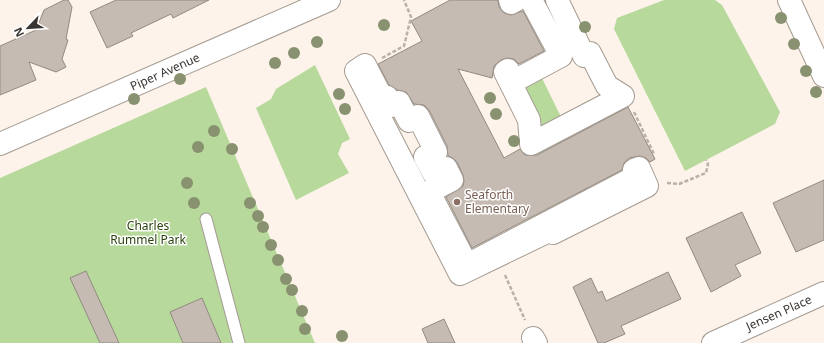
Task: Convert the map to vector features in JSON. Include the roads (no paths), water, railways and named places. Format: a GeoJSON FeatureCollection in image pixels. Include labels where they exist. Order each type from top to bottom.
{"type":"FeatureCollection","features":[{"type":"Feature","properties":{"kind":"street","name":"Piper Avenue"},"geometry":{"type":"LineString","coordinates":[[0,144],[329,0]]}},
{"type":"Feature","properties":{"kind":"street"},"geometry":{"type":"LineString","coordinates":[[510,0],[511,3],[516,0]]}},
{"type":"Feature","properties":{"kind":"street"},"geometry":{"type":"LineString","coordinates":[[531,0],[561,56],[514,81],[508,70],[505,72],[529,120],[531,144],[622,96],[607,86],[590,53],[584,56],[557,0]]}},
{"type":"Feature","properties":{"kind":"street"},"geometry":{"type":"LineString","coordinates":[[789,0],[824,76]]}},
{"type":"Feature","properties":{"kind":"street"},"geometry":{"type":"LineString","coordinates":[[366,66],[383,100],[387,97],[392,106],[399,102],[409,121],[418,116],[436,152],[426,157],[434,174],[446,168],[452,180],[429,192],[467,265],[637,176],[634,170],[639,168],[647,186],[553,233],[551,230],[496,256],[460,274],[356,71],[366,66]]}},
{"type":"Feature","properties":{"kind":"street","name":"Jensen Place"},"geometry":{"type":"LineString","coordinates":[[713,343],[824,293]]}},
{"type":"Feature","properties":{"kind":"lane"},"geometry":{"type":"LineString","coordinates":[[206,219],[239,343]]}},
{"type":"Feature","properties":{"kind":"place","name":"Seaforth Elementary"},"geometry":{"type":"Point","coordinates":[457,202]}},
{"type":"Feature","properties":{"kind":"park label","name":"Charles Rummel Park"},"geometry":{"type":"Point","coordinates":[148,233]}}]}
